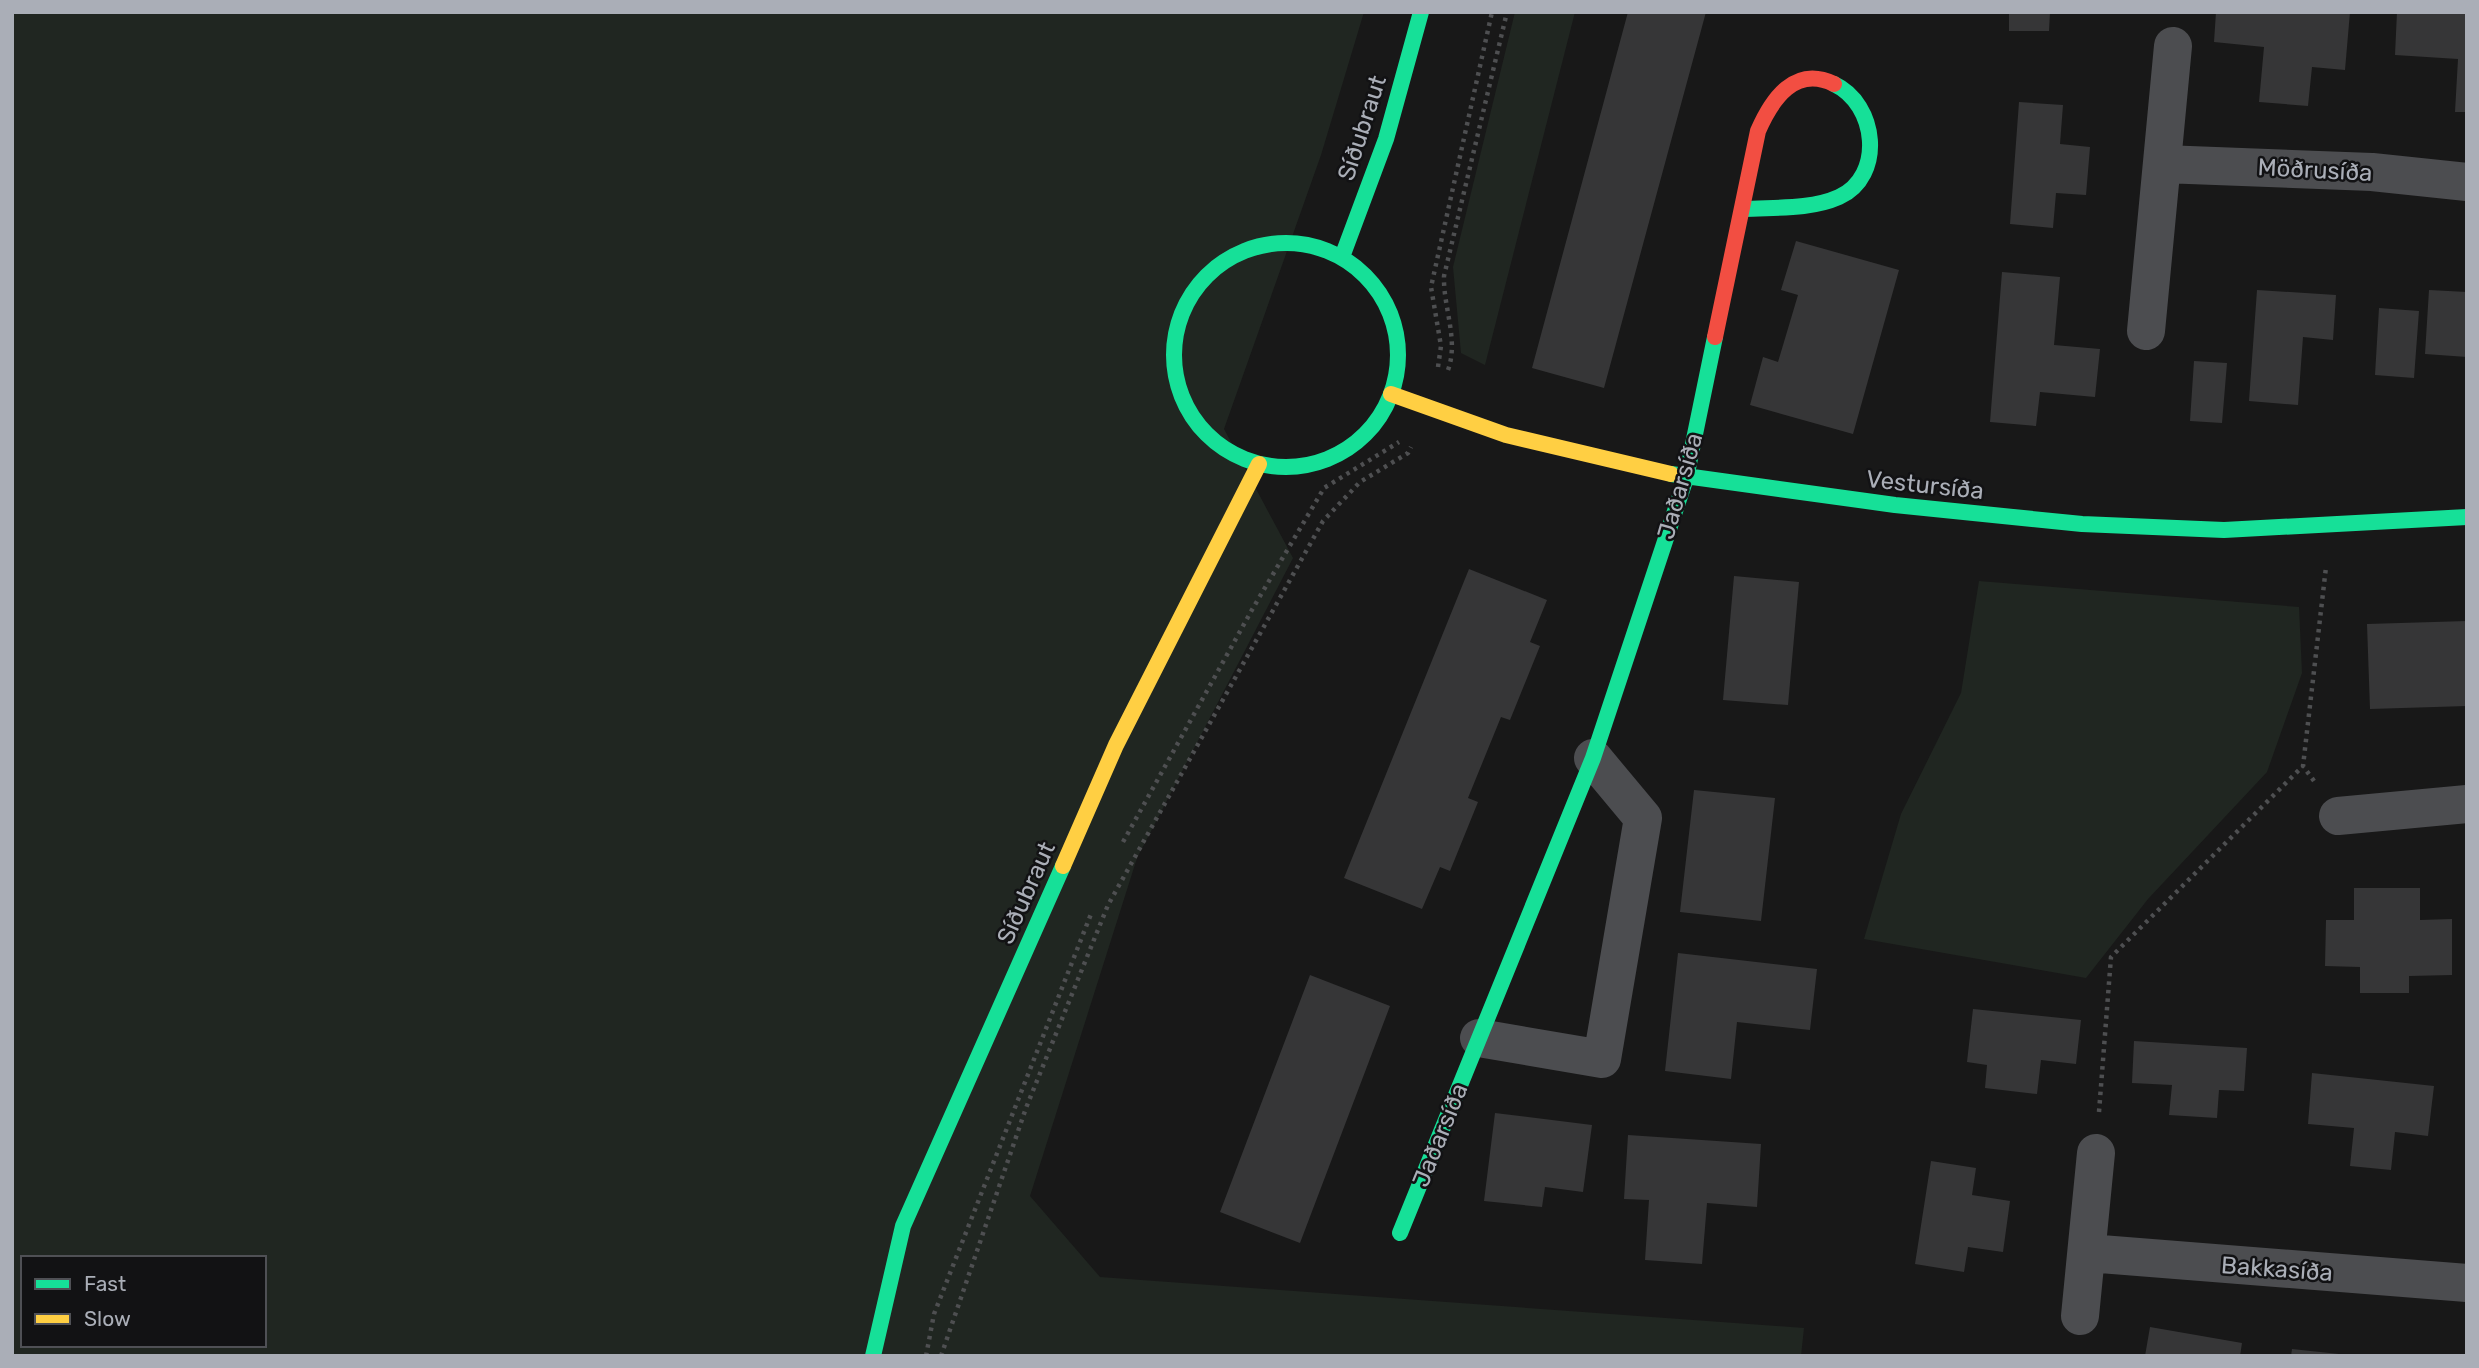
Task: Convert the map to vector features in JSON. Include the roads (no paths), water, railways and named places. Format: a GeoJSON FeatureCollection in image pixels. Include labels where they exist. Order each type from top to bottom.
{"type":"FeatureCollection","features":[{"type":"Feature","properties":{"kind":"street","name":"Síðubraut"},"geometry":{"type":"LineString","coordinates":[[1342,257],[1386,139],[1421,12]]}},
{"type":"Feature","properties":{"kind":"street"},"geometry":{"type":"LineString","coordinates":[[2146,331],[2174,46]]}},
{"type":"Feature","properties":{"kind":"street","name":"Jaðarsíða"},"geometry":{"type":"LineString","coordinates":[[1400,1233],[1593,758],[1686,478],[1744,209],[1758,131],[1776,95],[1812,79],[1830,80],[1848,90],[1863,107],[1872,135],[1863,177],[1847,194],[1827,200],[1744,209]]}},
{"type":"Feature","properties":{"kind":"street","name":"Möðrusíða"},"geometry":{"type":"LineString","coordinates":[[2163,164],[2372,172],[2467,182]]}},
{"type":"Feature","properties":{"kind":"street"},"geometry":{"type":"LineString","coordinates":[[1274,242],[1309,244],[1342,257],[1365,274],[1377,289],[1395,324],[1399,353],[1391,394],[1384,410],[1367,433],[1344,452],[1317,463],[1288,467],[1259,464],[1227,450],[1200,428],[1182,398],[1174,364],[1177,330],[1189,297],[1212,270],[1241,251],[1274,242]]}},
{"type":"Feature","properties":{"kind":"street","name":"Vestursíða"},"geometry":{"type":"LineString","coordinates":[[1391,394],[1506,435],[1686,478],[1895,505],[2082,524],[2224,530],[2467,517]]}},
{"type":"Feature","properties":{"kind":"street","name":"Síðubraut"},"geometry":{"type":"LineString","coordinates":[[873,1356],[903,1226],[1116,745],[1259,464]]}},
{"type":"Feature","properties":{"kind":"street"},"geometry":{"type":"LineString","coordinates":[[1479,1038],[1602,1059],[1643,818],[1593,758]]}},
{"type":"Feature","properties":{"kind":"street"},"geometry":{"type":"LineString","coordinates":[[2338,817],[2467,804]]}},
{"type":"Feature","properties":{"kind":"street"},"geometry":{"type":"LineString","coordinates":[[2080,1316],[2096,1153]]}},
{"type":"Feature","properties":{"kind":"street","name":"Bakkasíða"},"geometry":{"type":"LineString","coordinates":[[2088,1253],[2467,1283]]}}]}
